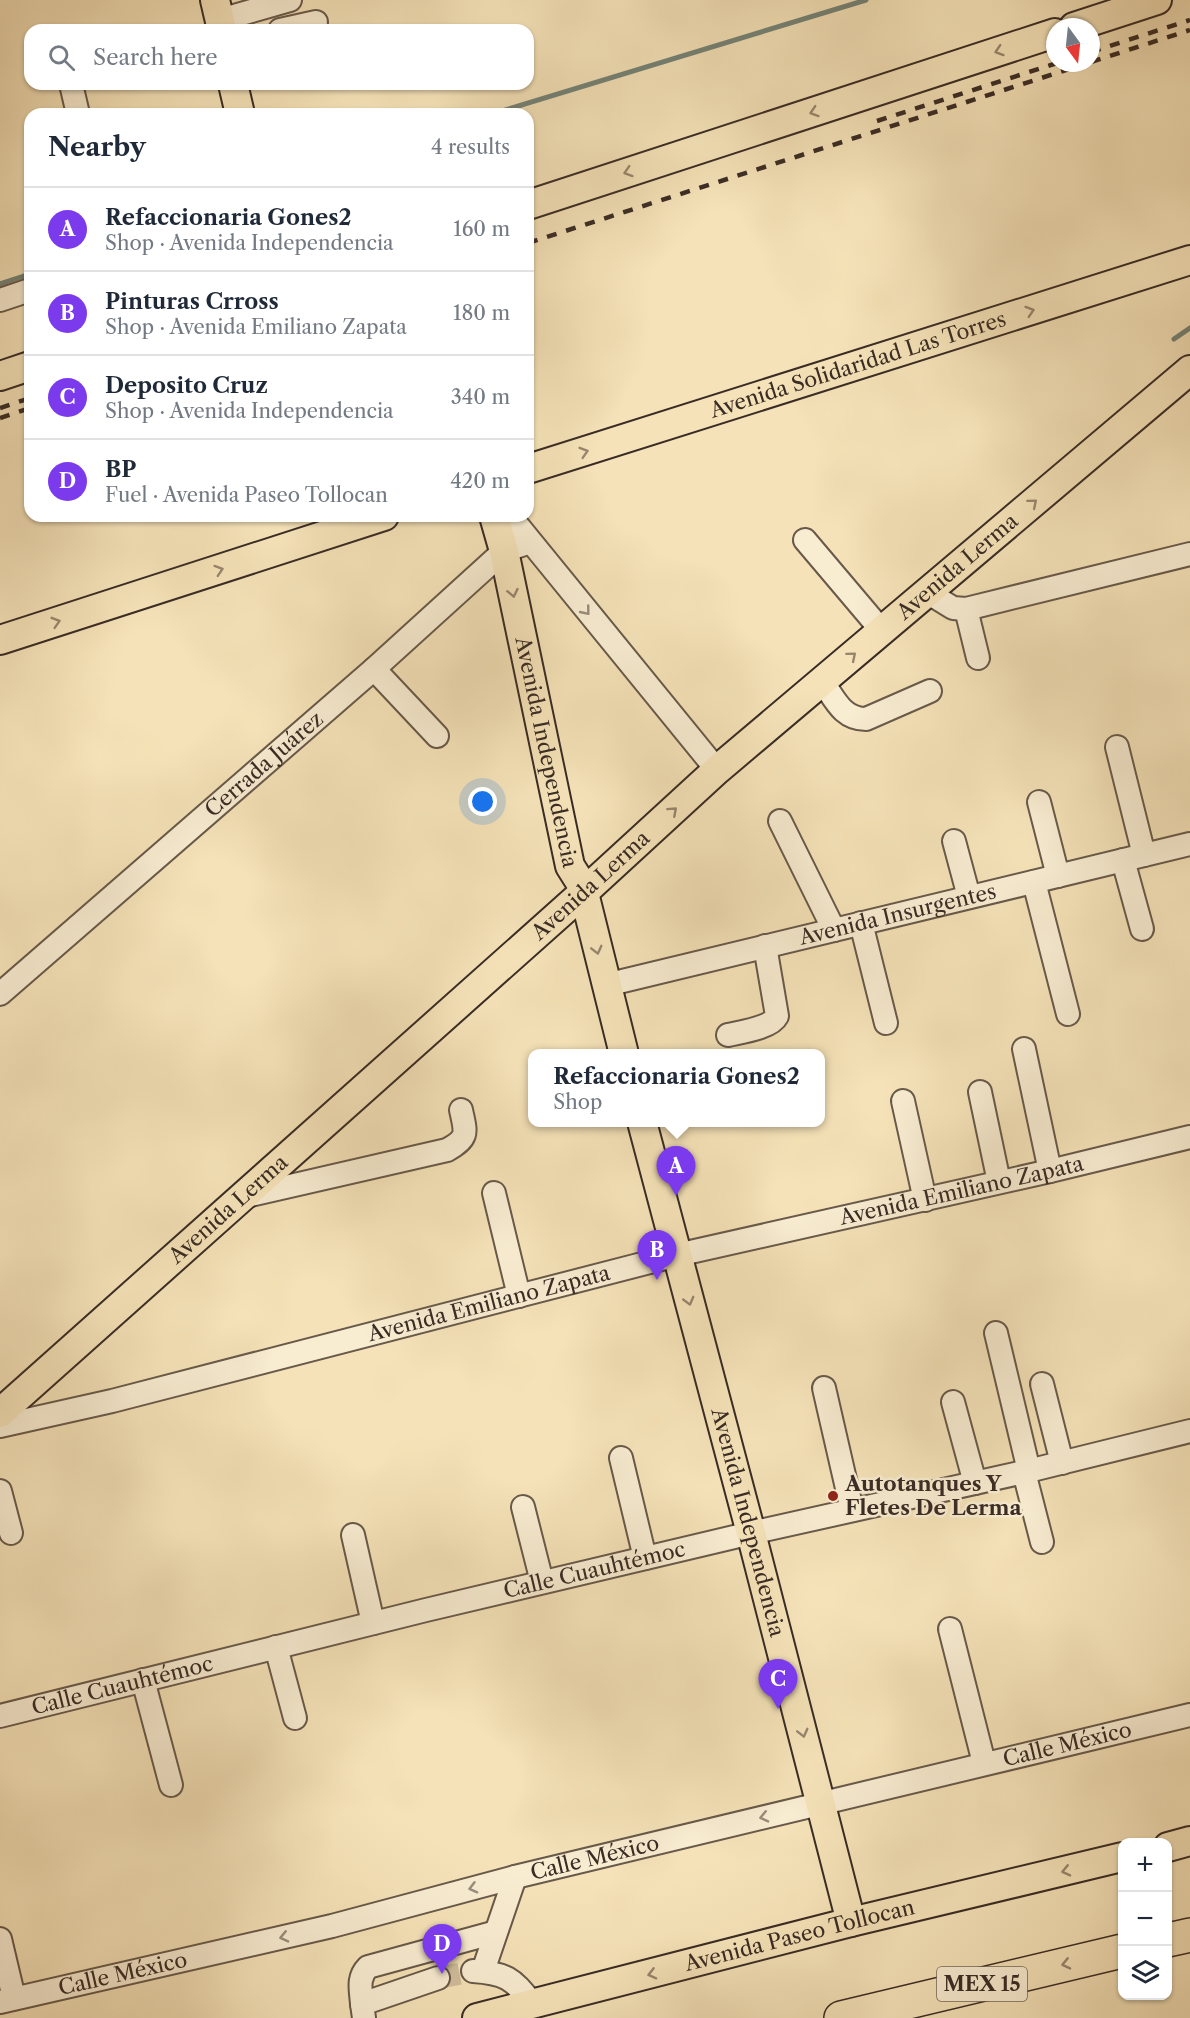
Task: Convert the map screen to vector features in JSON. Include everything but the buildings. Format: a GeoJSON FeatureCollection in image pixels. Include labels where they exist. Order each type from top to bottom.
{"type":"FeatureCollection","features":[{"type":"Feature","properties":{"kind":"highway"},"geometry":{"type":"LineString","coordinates":[[1172,1939],[1190,1935]]}},
{"type":"Feature","properties":{"kind":"highway","name":"MEX 15"},"geometry":{"type":"LineString","coordinates":[[841,2018],[1118,1952]]}},
{"type":"Feature","properties":{"kind":"main road"},"geometry":{"type":"LineString","coordinates":[[1100,19],[1157,0]]}},
{"type":"Feature","properties":{"kind":"main road"},"geometry":{"type":"LineString","coordinates":[[534,203],[1046,36]]}},
{"type":"Feature","properties":{"kind":"main road"},"geometry":{"type":"LineString","coordinates":[[234,90],[239,108]]}},
{"type":"Feature","properties":{"kind":"main road","name":"Avenida Solidaridad Las Torres"},"geometry":{"type":"LineString","coordinates":[[534,468],[1190,260]]}},
{"type":"Feature","properties":{"kind":"main road"},"geometry":{"type":"LineString","coordinates":[[0,376],[24,368]]}},
{"type":"Feature","properties":{"kind":"main road","name":"Avenida Lerma"},"geometry":{"type":"LineString","coordinates":[[0,1413],[242,1197],[578,881],[710,762],[822,681],[1190,370]]}},
{"type":"Feature","properties":{"kind":"main road"},"geometry":{"type":"LineString","coordinates":[[0,640],[365,522]]}},
{"type":"Feature","properties":{"kind":"main road","name":"Avenida Independencia"},"geometry":{"type":"LineString","coordinates":[[498,522],[517,547],[578,881],[623,1049]]}},
{"type":"Feature","properties":{"kind":"main road","name":"Avenida Independencia"},"geometry":{"type":"LineString","coordinates":[[643,1127],[752,1533],[851,1922]]}},
{"type":"Feature","properties":{"kind":"main road"},"geometry":{"type":"LineString","coordinates":[[1172,1845],[1190,1841]]}},
{"type":"Feature","properties":{"kind":"main road","name":"Avenida Paseo Tollocan"},"geometry":{"type":"LineString","coordinates":[[477,2018],[851,1922],[1118,1858]]}},
{"type":"Feature","properties":{"kind":"street"},"geometry":{"type":"LineString","coordinates":[[219,17],[290,0]]}},
{"type":"Feature","properties":{"kind":"street"},"geometry":{"type":"LineString","coordinates":[[307,24],[316,22]]}},
{"type":"Feature","properties":{"kind":"street"},"geometry":{"type":"LineString","coordinates":[[72,90],[77,108]]}},
{"type":"Feature","properties":{"kind":"street"},"geometry":{"type":"LineString","coordinates":[[0,300],[24,292]]}},
{"type":"Feature","properties":{"kind":"street","name":"Avenida Independencia"},"geometry":{"type":"LineString","coordinates":[[511,522],[517,547],[710,762]]}},
{"type":"Feature","properties":{"kind":"street"},"geometry":{"type":"LineString","coordinates":[[805,540],[882,631]]}},
{"type":"Feature","properties":{"kind":"street","name":"Cerrada Juárez"},"geometry":{"type":"LineString","coordinates":[[0,994],[517,547]]}},
{"type":"Feature","properties":{"kind":"street"},"geometry":{"type":"LineString","coordinates":[[927,592],[952,608],[966,609],[1190,554]]}},
{"type":"Feature","properties":{"kind":"street"},"geometry":{"type":"LineString","coordinates":[[966,609],[978,658]]}},
{"type":"Feature","properties":{"kind":"street"},"geometry":{"type":"LineString","coordinates":[[375,669],[437,736]]}},
{"type":"Feature","properties":{"kind":"street"},"geometry":{"type":"LineString","coordinates":[[822,681],[846,714],[855,719],[866,719],[930,692]]}},
{"type":"Feature","properties":{"kind":"street"},"geometry":{"type":"LineString","coordinates":[[1117,747],[1134,857],[1142,929]]}},
{"type":"Feature","properties":{"kind":"street"},"geometry":{"type":"LineString","coordinates":[[1040,802],[1058,876]]}},
{"type":"Feature","properties":{"kind":"street"},"geometry":{"type":"LineString","coordinates":[[780,821],[834,930]]}},
{"type":"Feature","properties":{"kind":"street"},"geometry":{"type":"LineString","coordinates":[[954,841],[969,897]]}},
{"type":"Feature","properties":{"kind":"street","name":"Avenida Insurgentes"},"geometry":{"type":"LineString","coordinates":[[606,985],[1190,844]]}},
{"type":"Feature","properties":{"kind":"street"},"geometry":{"type":"LineString","coordinates":[[1034,882],[1068,1014]]}},
{"type":"Feature","properties":{"kind":"street"},"geometry":{"type":"LineString","coordinates":[[861,923],[886,1023]]}},
{"type":"Feature","properties":{"kind":"street"},"geometry":{"type":"LineString","coordinates":[[728,1035],[776,1020],[765,946]]}},
{"type":"Feature","properties":{"kind":"street"},"geometry":{"type":"LineString","coordinates":[[1024,1049],[1050,1171]]}},
{"type":"Feature","properties":{"kind":"street"},"geometry":{"type":"LineString","coordinates":[[980,1092],[999,1182]]}},
{"type":"Feature","properties":{"kind":"street"},"geometry":{"type":"LineString","coordinates":[[903,1101],[925,1200]]}},
{"type":"Feature","properties":{"kind":"street"},"geometry":{"type":"LineString","coordinates":[[242,1197],[447,1150],[461,1142],[466,1133],[461,1110]]}},
{"type":"Feature","properties":{"kind":"street","name":"Avenida Emiliano Zapata"},"geometry":{"type":"LineString","coordinates":[[0,1426],[112,1401],[677,1255],[925,1200],[1190,1137]]}},
{"type":"Feature","properties":{"kind":"street"},"geometry":{"type":"LineString","coordinates":[[494,1193],[519,1296]]}},
{"type":"Feature","properties":{"kind":"street"},"geometry":{"type":"LineString","coordinates":[[996,1333],[1042,1542]]}},
{"type":"Feature","properties":{"kind":"street"},"geometry":{"type":"LineString","coordinates":[[1042,1384],[1062,1462]]}},
{"type":"Feature","properties":{"kind":"street"},"geometry":{"type":"LineString","coordinates":[[824,1388],[852,1510]]}},
{"type":"Feature","properties":{"kind":"street"},"geometry":{"type":"LineString","coordinates":[[953,1402],[975,1483]]}},
{"type":"Feature","properties":{"kind":"street","name":"Calle Cuauhtémoc"},"geometry":{"type":"LineString","coordinates":[[0,1716],[542,1582],[1027,1472],[1190,1431]]}},
{"type":"Feature","properties":{"kind":"street"},"geometry":{"type":"LineString","coordinates":[[621,1458],[645,1558]]}},
{"type":"Feature","properties":{"kind":"street"},"geometry":{"type":"LineString","coordinates":[[0,1491],[11,1533]]}},
{"type":"Feature","properties":{"kind":"street"},"geometry":{"type":"LineString","coordinates":[[523,1507],[542,1582]]}},
{"type":"Feature","properties":{"kind":"street"},"geometry":{"type":"LineString","coordinates":[[353,1535],[373,1623]]}},
{"type":"Feature","properties":{"kind":"street"},"geometry":{"type":"LineString","coordinates":[[950,1629],[984,1763]]}},
{"type":"Feature","properties":{"kind":"street"},"geometry":{"type":"LineString","coordinates":[[276,1647],[295,1718]]}},
{"type":"Feature","properties":{"kind":"street"},"geometry":{"type":"LineString","coordinates":[[143,1680],[171,1785]]}},
{"type":"Feature","properties":{"kind":"street","name":"Calle México"},"geometry":{"type":"LineString","coordinates":[[7,2000],[332,1926],[515,1877],[1190,1715]]}},
{"type":"Feature","properties":{"kind":"street"},"geometry":{"type":"LineString","coordinates":[[515,1877],[496,1932],[478,1971],[493,1972],[516,1983],[532,2004]]}},
{"type":"Feature","properties":{"kind":"street"},"geometry":{"type":"LineString","coordinates":[[438,1978],[363,2011],[360,1979],[368,1967],[496,1932]]}},
{"type":"Feature","properties":{"kind":"street"},"geometry":{"type":"LineString","coordinates":[[0,1939],[7,2000]]}},
{"type":"Feature","properties":{"kind":"waterway"},"geometry":{"type":"LineString","coordinates":[[512,108],[866,0]]}},
{"type":"Feature","properties":{"kind":"waterway"},"geometry":{"type":"LineString","coordinates":[[0,284],[24,276]]}},
{"type":"Feature","properties":{"kind":"waterway"},"geometry":{"type":"LineString","coordinates":[[1174,339],[1190,328]]}},
{"type":"Feature","properties":{"kind":"tunnel"},"geometry":{"type":"LineString","coordinates":[[438,1978],[473,1971]]}},
{"type":"Feature","properties":{"kind":"railway"},"geometry":{"type":"LineString","coordinates":[[1100,49],[1190,20]]}},
{"type":"Feature","properties":{"kind":"railway"},"geometry":{"type":"LineString","coordinates":[[1100,59],[1190,30]]}},
{"type":"Feature","properties":{"kind":"railway"},"geometry":{"type":"LineString","coordinates":[[877,121],[1046,67]]}},
{"type":"Feature","properties":{"kind":"railway"},"geometry":{"type":"LineString","coordinates":[[534,241],[1060,72]]}},
{"type":"Feature","properties":{"kind":"railway"},"geometry":{"type":"LineString","coordinates":[[0,408],[24,400]]}},
{"type":"Feature","properties":{"kind":"railway"},"geometry":{"type":"LineString","coordinates":[[0,418],[24,410]]}},
{"type":"Feature","properties":{"kind":"place","name":"Refaccionaria Gones2"},"geometry":{"type":"Point","coordinates":[676,1196]}},
{"type":"Feature","properties":{"kind":"place","name":"Pinturas Crross"},"geometry":{"type":"Point","coordinates":[657,1280]}},
{"type":"Feature","properties":{"kind":"place","name":"Autotanques Y Fletes De Lerma"},"geometry":{"type":"Point","coordinates":[833,1496]}},
{"type":"Feature","properties":{"kind":"place","name":"Deposito Cruz"},"geometry":{"type":"Point","coordinates":[778,1709]}},
{"type":"Feature","properties":{"kind":"place","name":"BP"},"geometry":{"type":"Point","coordinates":[442,1974]}}]}
